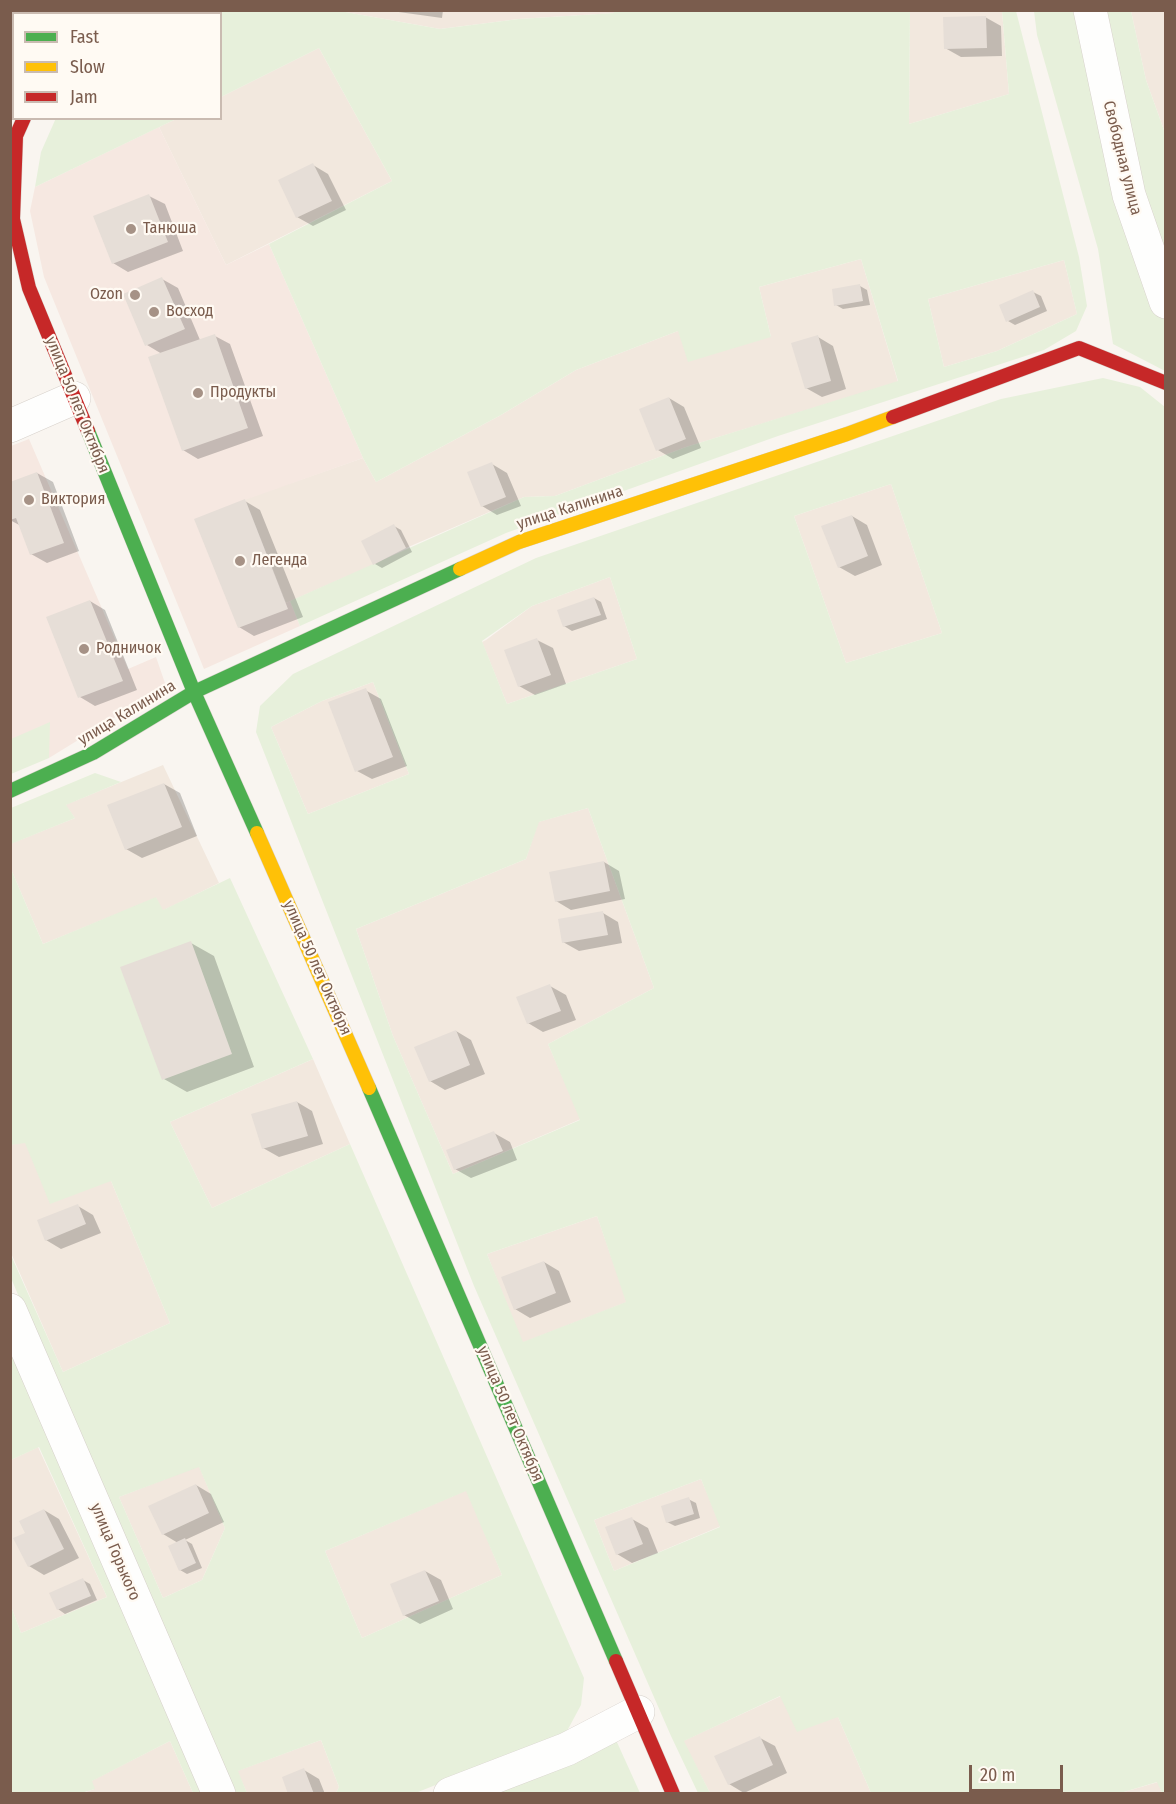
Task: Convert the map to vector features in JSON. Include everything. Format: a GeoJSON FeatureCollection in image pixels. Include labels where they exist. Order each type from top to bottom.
{"type":"FeatureCollection","features":[{"type":"Feature","properties":{"kind":"main road","name":"улица 50 лет Октября"},"geometry":{"type":"LineString","coordinates":[[17,129],[13,219],[29,288],[194,692],[300,927],[674,1794]]}},
{"type":"Feature","properties":{"kind":"main road","name":"улица Калинина"},"geometry":{"type":"LineString","coordinates":[[10,791],[93,753],[194,692],[519,542],[847,434],[1079,348],[1166,383]]}},
{"type":"Feature","properties":{"kind":"street","name":"Свободная улица"},"geometry":{"type":"LineString","coordinates":[[1090,10],[1129,195],[1166,302]]}},
{"type":"Feature","properties":{"kind":"street"},"geometry":{"type":"LineString","coordinates":[[10,426],[74,398]]}},
{"type":"Feature","properties":{"kind":"street","name":"улица Горького"},"geometry":{"type":"LineString","coordinates":[[10,1310],[219,1794]]}},
{"type":"Feature","properties":{"kind":"street"},"geometry":{"type":"LineString","coordinates":[[450,1794],[567,1749],[638,1712]]}},
{"type":"Feature","properties":{"kind":"shaded area"},"geometry":{"type":"Polygon","coordinates":[[[614,10],[614,13],[519,19],[440,29],[340,11],[614,10]]]}},
{"type":"Feature","properties":{"kind":"shaded area"},"geometry":{"type":"Polygon","coordinates":[[[910,11],[1002,11],[1009,94],[909,124],[910,11]]]}},
{"type":"Feature","properties":{"kind":"shaded area"},"geometry":{"type":"Polygon","coordinates":[[[1131,11],[1165,11],[1165,133],[1146,80],[1131,11]]]}},
{"type":"Feature","properties":{"kind":"shaded area"},"geometry":{"type":"Polygon","coordinates":[[[319,48],[392,181],[226,265],[159,127],[174,120],[222,120],[222,96],[319,48]]]}},
{"type":"Feature","properties":{"kind":"shaded area"},"geometry":{"type":"Polygon","coordinates":[[[159,127],[226,265],[269,244],[363,458],[245,500],[286,603],[290,601],[300,626],[204,669],[44,277],[30,211],[35,187],[159,127]]]}},
{"type":"Feature","properties":{"kind":"shaded area"},"geometry":{"type":"Polygon","coordinates":[[[861,259],[898,382],[686,447],[555,496],[524,497],[286,603],[245,499],[363,458],[376,482],[501,415],[576,370],[678,331],[771,337],[759,287],[861,259]]]}},
{"type":"Feature","properties":{"kind":"shaded area"},"geometry":{"type":"Polygon","coordinates":[[[1064,260],[1077,314],[997,351],[944,367],[928,299],[1064,260]]]}},
{"type":"Feature","properties":{"kind":"shaded area"},"geometry":{"type":"Polygon","coordinates":[[[29,439],[128,669],[156,657],[166,686],[49,758],[11,739],[11,446],[29,439]]]}},
{"type":"Feature","properties":{"kind":"shaded area"},"geometry":{"type":"Polygon","coordinates":[[[891,484],[942,633],[846,663],[794,516],[891,484]]]}},
{"type":"Feature","properties":{"kind":"shaded area"},"geometry":{"type":"Polygon","coordinates":[[[610,577],[637,659],[507,704],[482,642],[532,606],[610,577]]]}},
{"type":"Feature","properties":{"kind":"shaded area"},"geometry":{"type":"Polygon","coordinates":[[[373,682],[409,774],[308,814],[271,727],[322,701],[373,682]]]}},
{"type":"Feature","properties":{"kind":"shaded area"},"geometry":{"type":"Polygon","coordinates":[[[163,765],[219,883],[162,911],[156,898],[43,944],[11,869],[10,844],[75,818],[65,805],[163,765]]]}},
{"type":"Feature","properties":{"kind":"shaded area"},"geometry":{"type":"Polygon","coordinates":[[[588,808],[654,988],[548,1044],[581,1119],[453,1174],[393,1036],[356,929],[526,859],[538,822],[588,808]]]}},
{"type":"Feature","properties":{"kind":"shaded area"},"geometry":{"type":"Polygon","coordinates":[[[313,1059],[350,1144],[212,1208],[170,1122],[313,1059]]]}},
{"type":"Feature","properties":{"kind":"shaded area"},"geometry":{"type":"Polygon","coordinates":[[[25,1142],[111,1181],[170,1323],[63,1372],[11,1253],[10,1145],[25,1142]]]}},
{"type":"Feature","properties":{"kind":"shaded area"},"geometry":{"type":"Polygon","coordinates":[[[597,1216],[627,1302],[522,1343],[487,1254],[597,1216]]]}},
{"type":"Feature","properties":{"kind":"shaded area"},"geometry":{"type":"Polygon","coordinates":[[[38,1447],[107,1597],[21,1633],[11,1606],[11,1460],[38,1447]]]}},
{"type":"Feature","properties":{"kind":"shaded area"},"geometry":{"type":"Polygon","coordinates":[[[199,1466],[225,1528],[202,1580],[163,1598],[119,1497],[199,1466]]]}},
{"type":"Feature","properties":{"kind":"shaded area"},"geometry":{"type":"Polygon","coordinates":[[[701,1479],[721,1526],[614,1571],[594,1520],[701,1479]]]}},
{"type":"Feature","properties":{"kind":"shaded area"},"geometry":{"type":"Polygon","coordinates":[[[467,1490],[502,1575],[362,1638],[325,1551],[467,1490]]]}},
{"type":"Feature","properties":{"kind":"shaded area"},"geometry":{"type":"Polygon","coordinates":[[[781,1696],[838,1717],[871,1793],[710,1793],[683,1741],[781,1696]]]}},
{"type":"Feature","properties":{"kind":"shaded area"},"geometry":{"type":"Polygon","coordinates":[[[321,1740],[339,1787],[336,1793],[247,1793],[237,1771],[321,1740]]]}},
{"type":"Feature","properties":{"kind":"shaded area"},"geometry":{"type":"Polygon","coordinates":[[[170,1741],[193,1793],[81,1794],[94,1789],[91,1781],[170,1741]]]}},
{"type":"Feature","properties":{"kind":"shaded area"},"geometry":{"type":"Polygon","coordinates":[[[1158,1782],[1162,1793],[1117,1794],[1158,1782]]]}},
{"type":"Feature","properties":{"kind":"green space"},"geometry":{"type":"Polygon","coordinates":[[[11,10],[67,11],[12,12],[11,68],[11,10]]]}},
{"type":"Feature","properties":{"kind":"green space"},"geometry":{"type":"Polygon","coordinates":[[[143,10],[340,11],[440,29],[519,19],[614,13],[614,10],[910,11],[909,124],[1009,94],[1002,11],[1016,11],[1079,257],[1087,306],[1076,331],[1044,350],[778,436],[506,533],[300,626],[290,601],[524,497],[555,496],[686,447],[898,381],[861,259],[759,287],[771,337],[688,362],[678,331],[576,370],[501,415],[376,482],[363,458],[269,244],[392,181],[319,48],[222,96],[222,12],[142,12],[143,10]],[[1064,260],[928,299],[944,367],[997,351],[1077,314],[1064,260]]]}},
{"type":"Feature","properties":{"kind":"green space"},"geometry":{"type":"Polygon","coordinates":[[[1034,11],[1082,11],[1122,196],[1165,322],[1165,371],[1113,344],[1098,249],[1037,35],[1034,11]]]}},
{"type":"Feature","properties":{"kind":"green space"},"geometry":{"type":"Polygon","coordinates":[[[1104,11],[1131,11],[1146,80],[1165,133],[1165,269],[1133,183],[1104,11]]]}},
{"type":"Feature","properties":{"kind":"green space"},"geometry":{"type":"Polygon","coordinates":[[[55,120],[174,120],[35,187],[41,152],[55,120]]]}},
{"type":"Feature","properties":{"kind":"green space"},"geometry":{"type":"Polygon","coordinates":[[[1103,378],[1140,387],[1165,407],[1165,1793],[1162,1793],[1157,1782],[1117,1794],[871,1793],[838,1717],[797,1732],[780,1696],[684,1741],[710,1793],[698,1793],[474,1286],[256,732],[260,706],[293,674],[536,558],[1001,399],[1103,378]],[[891,484],[794,516],[846,663],[942,633],[891,484]],[[610,577],[532,606],[482,641],[507,704],[637,659],[610,577]],[[373,682],[322,701],[271,727],[308,814],[409,774],[373,682]],[[588,808],[539,822],[526,859],[356,929],[393,1036],[453,1174],[580,1120],[548,1044],[654,988],[588,808]],[[597,1216],[487,1254],[523,1342],[626,1302],[597,1216]],[[701,1479],[594,1520],[614,1571],[720,1527],[701,1479]]]}},
{"type":"Feature","properties":{"kind":"green space"},"geometry":{"type":"Polygon","coordinates":[[[50,722],[49,758],[11,774],[11,739],[50,722]]]}},
{"type":"Feature","properties":{"kind":"green space"},"geometry":{"type":"Polygon","coordinates":[[[95,773],[121,782],[66,805],[75,818],[11,844],[11,808],[95,773]]]}},
{"type":"Feature","properties":{"kind":"green space"},"geometry":{"type":"Polygon","coordinates":[[[11,869],[43,944],[156,897],[163,910],[230,878],[313,1059],[170,1122],[212,1208],[350,1144],[584,1678],[581,1705],[567,1731],[413,1794],[336,1793],[339,1787],[321,1740],[238,1771],[247,1793],[227,1793],[11,1278],[10,1253],[63,1372],[170,1323],[111,1181],[50,1204],[25,1143],[11,1145],[11,869]],[[199,1467],[119,1497],[163,1598],[202,1580],[225,1528],[199,1467]],[[466,1491],[325,1551],[362,1638],[502,1575],[466,1491]]]}},
{"type":"Feature","properties":{"kind":"green space"},"geometry":{"type":"Polygon","coordinates":[[[10,1327],[210,1793],[193,1793],[170,1741],[92,1781],[95,1789],[81,1793],[11,1793],[11,1606],[21,1633],[107,1597],[39,1447],[11,1460],[10,1327]]]}},
{"type":"Feature","properties":{"kind":"green space"},"geometry":{"type":"Polygon","coordinates":[[[616,1740],[640,1793],[472,1794],[616,1740]]]}},
{"type":"Feature","properties":{"kind":"building"},"geometry":{"type":"Polygon","coordinates":[[[986,16],[987,48],[944,49],[943,17],[986,16]]]}},
{"type":"Feature","properties":{"kind":"building"},"geometry":{"type":"Polygon","coordinates":[[[313,163],[332,201],[296,218],[278,180],[313,163]]]}},
{"type":"Feature","properties":{"kind":"building","name":"Танюша"},"geometry":{"type":"Polygon","coordinates":[[[149,194],[168,242],[112,264],[93,216],[149,194]]]}},
{"type":"Feature","properties":{"kind":"building","name":"Восход"},"geometry":{"type":"Polygon","coordinates":[[[162,277],[185,329],[145,346],[123,294],[162,277]]]}},
{"type":"Feature","properties":{"kind":"building"},"geometry":{"type":"Polygon","coordinates":[[[860,284],[863,301],[834,306],[832,289],[860,284]]]}},
{"type":"Feature","properties":{"kind":"building"},"geometry":{"type":"Polygon","coordinates":[[[1033,290],[1040,307],[1006,322],[999,305],[1033,290]]]}},
{"type":"Feature","properties":{"kind":"building","name":"Продукты"},"geometry":{"type":"Polygon","coordinates":[[[215,334],[248,428],[182,451],[148,357],[215,334]]]}},
{"type":"Feature","properties":{"kind":"building"},"geometry":{"type":"Polygon","coordinates":[[[818,335],[831,381],[805,389],[791,343],[818,335]]]}},
{"type":"Feature","properties":{"kind":"building"},"geometry":{"type":"Polygon","coordinates":[[[669,397],[686,439],[656,451],[639,409],[669,397]]]}},
{"type":"Feature","properties":{"kind":"building"},"geometry":{"type":"Polygon","coordinates":[[[492,462],[506,497],[481,507],[467,472],[492,462]]]}},
{"type":"Feature","properties":{"kind":"building","name":"Виктория"},"geometry":{"type":"Polygon","coordinates":[[[37,472],[64,543],[30,555],[16,518],[10,520],[10,482],[37,472]]]}},
{"type":"Feature","properties":{"kind":"building","name":"Легенда"},"geometry":{"type":"Polygon","coordinates":[[[245,499],[288,609],[238,628],[194,519],[245,499]]]}},
{"type":"Feature","properties":{"kind":"building"},"geometry":{"type":"Polygon","coordinates":[[[852,515],[868,556],[838,568],[821,526],[852,515]]]}},
{"type":"Feature","properties":{"kind":"building"},"geometry":{"type":"Polygon","coordinates":[[[394,524],[406,548],[373,565],[361,541],[394,524]]]}},
{"type":"Feature","properties":{"kind":"building"},"geometry":{"type":"Polygon","coordinates":[[[594,597],[601,615],[563,627],[557,610],[594,597]]]}},
{"type":"Feature","properties":{"kind":"building","name":"Родничок"},"geometry":{"type":"Polygon","coordinates":[[[90,600],[123,681],[78,698],[46,617],[90,600]]]}},
{"type":"Feature","properties":{"kind":"building"},"geometry":{"type":"Polygon","coordinates":[[[537,638],[551,675],[518,687],[504,650],[537,638]]]}},
{"type":"Feature","properties":{"kind":"building"},"geometry":{"type":"Polygon","coordinates":[[[366,688],[393,757],[355,772],[328,702],[366,688]]]}},
{"type":"Feature","properties":{"kind":"building"},"geometry":{"type":"Polygon","coordinates":[[[164,783],[182,827],[125,850],[107,805],[164,783]]]}},
{"type":"Feature","properties":{"kind":"building"},"geometry":{"type":"Polygon","coordinates":[[[604,861],[610,891],[555,902],[549,872],[604,861]]]}},
{"type":"Feature","properties":{"kind":"building"},"geometry":{"type":"Polygon","coordinates":[[[603,911],[608,935],[562,943],[558,919],[603,911]]]}},
{"type":"Feature","properties":{"kind":"building"},"geometry":{"type":"Polygon","coordinates":[[[191,941],[232,1054],[162,1080],[120,967],[191,941]]]}},
{"type":"Feature","properties":{"kind":"building"},"geometry":{"type":"Polygon","coordinates":[[[550,984],[561,1011],[527,1024],[516,997],[550,984]]]}},
{"type":"Feature","properties":{"kind":"building"},"geometry":{"type":"Polygon","coordinates":[[[456,1030],[470,1065],[429,1082],[414,1047],[456,1030]]]}},
{"type":"Feature","properties":{"kind":"building"},"geometry":{"type":"Polygon","coordinates":[[[297,1101],[308,1136],[262,1149],[251,1114],[297,1101]]]}},
{"type":"Feature","properties":{"kind":"building"},"geometry":{"type":"Polygon","coordinates":[[[494,1131],[503,1151],[454,1170],[446,1150],[494,1131]]]}},
{"type":"Feature","properties":{"kind":"building"},"geometry":{"type":"Polygon","coordinates":[[[78,1204],[86,1224],[45,1241],[37,1220],[78,1204]]]}},
{"type":"Feature","properties":{"kind":"building"},"geometry":{"type":"Polygon","coordinates":[[[544,1261],[556,1293],[514,1310],[501,1277],[544,1261]]]}},
{"type":"Feature","properties":{"kind":"building"},"geometry":{"type":"Polygon","coordinates":[[[196,1484],[209,1513],[162,1535],[148,1506],[196,1484]]]}},
{"type":"Feature","properties":{"kind":"building"},"geometry":{"type":"Polygon","coordinates":[[[689,1497],[694,1514],[666,1523],[661,1506],[689,1497]]]}},
{"type":"Feature","properties":{"kind":"building"},"geometry":{"type":"Polygon","coordinates":[[[44,1509],[64,1549],[28,1567],[13,1538],[25,1533],[19,1521],[44,1509]]]}},
{"type":"Feature","properties":{"kind":"building"},"geometry":{"type":"Polygon","coordinates":[[[632,1517],[643,1544],[616,1555],[605,1527],[632,1517]]]}},
{"type":"Feature","properties":{"kind":"building"},"geometry":{"type":"Polygon","coordinates":[[[185,1538],[196,1563],[179,1571],[168,1546],[185,1538]]]}},
{"type":"Feature","properties":{"kind":"building"},"geometry":{"type":"Polygon","coordinates":[[[425,1570],[439,1601],[403,1616],[390,1584],[425,1570]]]}},
{"type":"Feature","properties":{"kind":"building"},"geometry":{"type":"Polygon","coordinates":[[[83,1578],[91,1596],[57,1610],[49,1593],[83,1578]]]}},
{"type":"Feature","properties":{"kind":"building"},"geometry":{"type":"Polygon","coordinates":[[[760,1736],[773,1765],[728,1785],[714,1756],[760,1736]]]}},
{"type":"Feature","properties":{"kind":"building"},"geometry":{"type":"Polygon","coordinates":[[[304,1768],[314,1794],[288,1794],[282,1777],[304,1768]]]}},
{"type":"Feature","properties":{"kind":"traffic: fast"},"geometry":{"type":"LineString","coordinates":[[88,431],[194,692],[257,833]]}},
{"type":"Feature","properties":{"kind":"traffic: fast"},"geometry":{"type":"LineString","coordinates":[[10,791],[93,753],[194,692],[460,569]]}},
{"type":"Feature","properties":{"kind":"traffic: fast"},"geometry":{"type":"LineString","coordinates":[[369,1088],[616,1661]]}},
{"type":"Feature","properties":{"kind":"traffic: slow"},"geometry":{"type":"LineString","coordinates":[[460,569],[519,542],[893,417]]}},
{"type":"Feature","properties":{"kind":"traffic: slow"},"geometry":{"type":"LineString","coordinates":[[257,833],[369,1088]]}},
{"type":"Feature","properties":{"kind":"traffic: jam"},"geometry":{"type":"LineString","coordinates":[[23,120],[16,136],[13,219],[29,288],[88,431]]}},
{"type":"Feature","properties":{"kind":"traffic: jam"},"geometry":{"type":"LineString","coordinates":[[893,417],[1079,348],[1166,383]]}},
{"type":"Feature","properties":{"kind":"traffic: jam"},"geometry":{"type":"LineString","coordinates":[[616,1661],[673,1794]]}},
{"type":"Feature","properties":{"kind":"place","name":"Танюша"},"geometry":{"type":"Point","coordinates":[131,229]}},
{"type":"Feature","properties":{"kind":"place","name":"Ozon"},"geometry":{"type":"Point","coordinates":[135,295]}},
{"type":"Feature","properties":{"kind":"place","name":"Восход"},"geometry":{"type":"Point","coordinates":[154,312]}},
{"type":"Feature","properties":{"kind":"place","name":"Продукты"},"geometry":{"type":"Point","coordinates":[198,393]}},
{"type":"Feature","properties":{"kind":"place","name":"Виктория"},"geometry":{"type":"Point","coordinates":[29,500]}},
{"type":"Feature","properties":{"kind":"place","name":"Легенда"},"geometry":{"type":"Point","coordinates":[240,561]}},
{"type":"Feature","properties":{"kind":"place","name":"Родничок"},"geometry":{"type":"Point","coordinates":[84,649]}}]}
